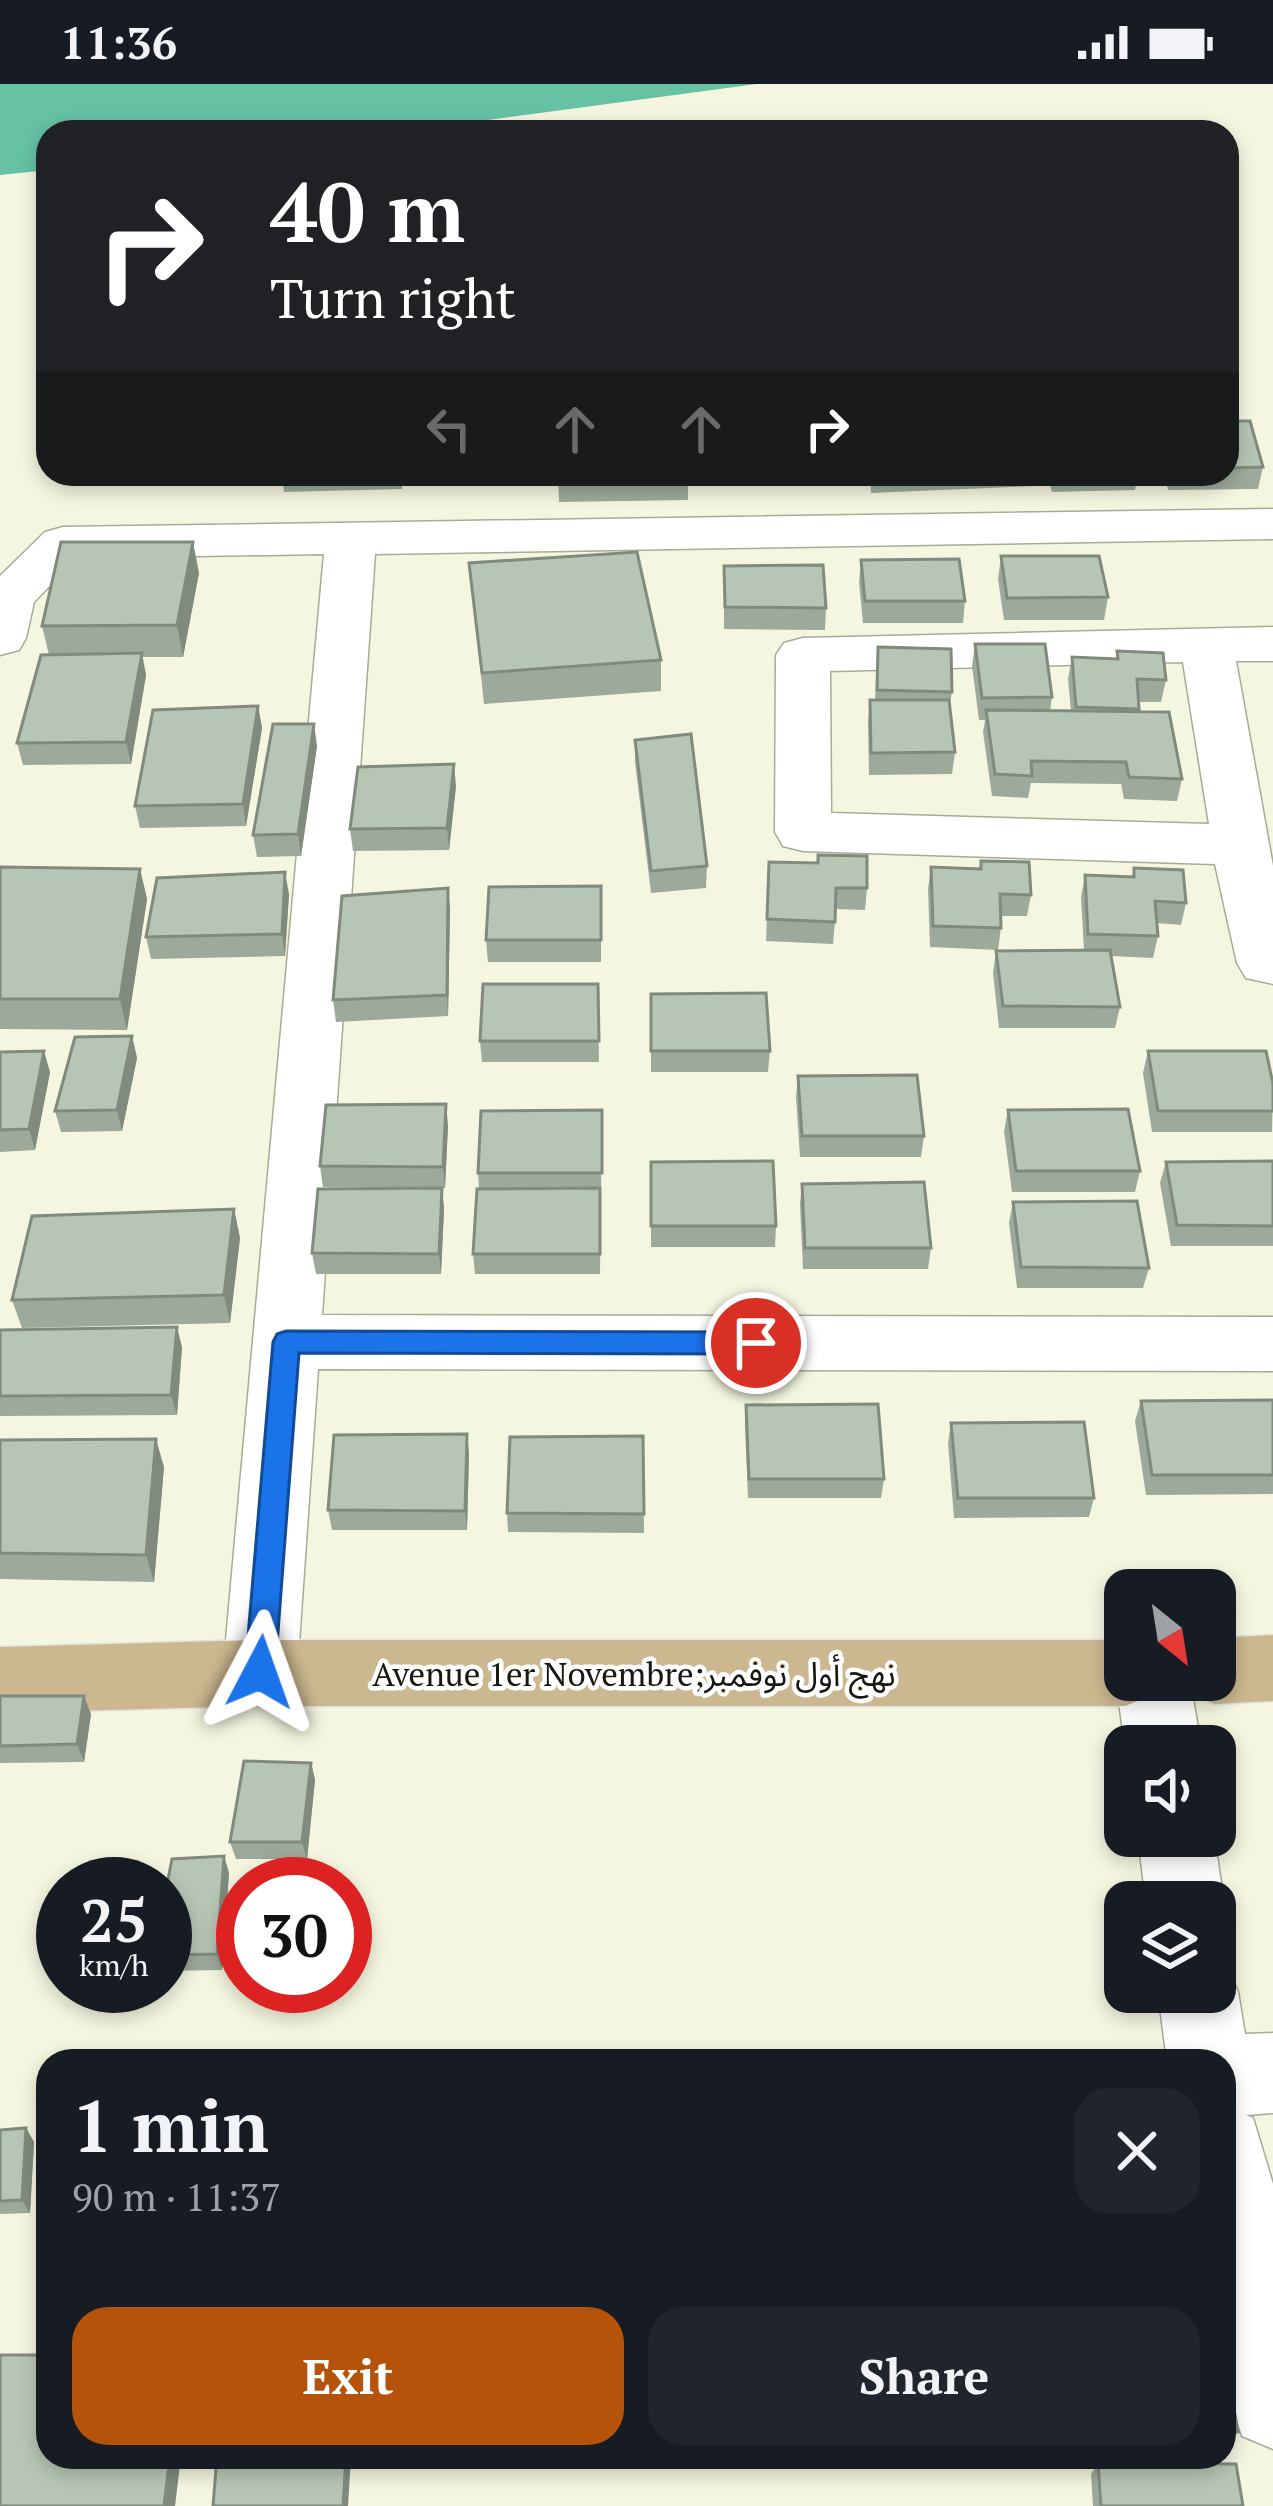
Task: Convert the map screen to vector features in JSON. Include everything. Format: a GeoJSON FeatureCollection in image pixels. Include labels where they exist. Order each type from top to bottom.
{"type":"FeatureCollection","features":[{"type":"Feature","properties":{"kind":"main road"},"geometry":{"type":"LineString","coordinates":[[1236,1670],[1273,1669]]}},
{"type":"Feature","properties":{"kind":"main road","name":"Avenue 1er Novembre;نهج أول نوفمبر"},"geometry":{"type":"LineString","coordinates":[[0,1680],[260,1672],[1104,1673]]}},
{"type":"Feature","properties":{"kind":"street"},"geometry":{"type":"LineString","coordinates":[[0,638],[9,596],[63,543],[1273,524]]}},
{"type":"Feature","properties":{"kind":"street"},"geometry":{"type":"LineString","coordinates":[[260,1672],[351,538]]}},
{"type":"Feature","properties":{"kind":"street"},"geometry":{"type":"LineString","coordinates":[[1207,644],[1241,845],[1267,947]]}},
{"type":"Feature","properties":{"kind":"street"},"geometry":{"type":"LineString","coordinates":[[1241,845],[802,832],[803,655],[1273,644]]}},
{"type":"Feature","properties":{"kind":"street"},"geometry":{"type":"LineString","coordinates":[[286,1342],[1273,1344]]}},
{"type":"Feature","properties":{"kind":"street"},"geometry":{"type":"LineString","coordinates":[[1201,2013],[1206,2049]]}},
{"type":"Feature","properties":{"kind":"street"},"geometry":{"type":"LineString","coordinates":[[1236,2075],[1273,2073]]}},
{"type":"Feature","properties":{"kind":"street"},"geometry":{"type":"LineString","coordinates":[[1236,2210],[1273,2405]]}},
{"type":"Feature","properties":{"kind":"water"},"geometry":{"type":"Polygon","coordinates":[[[0,84],[757,84],[488,120],[36,120],[36,171],[0,175],[0,84]]]}},
{"type":"Feature","properties":{"kind":"building"},"geometry":{"type":"Polygon","coordinates":[[[1239,421],[1250,421],[1263,467],[1239,468],[1239,421]]]}},
{"type":"Feature","properties":{"kind":"building"},"geometry":{"type":"Polygon","coordinates":[[[61,542],[193,542],[177,625],[42,626],[61,542]]]}},
{"type":"Feature","properties":{"kind":"building"},"geometry":{"type":"Polygon","coordinates":[[[637,552],[661,660],[482,673],[469,563],[637,552]]]}},
{"type":"Feature","properties":{"kind":"building"},"geometry":{"type":"Polygon","coordinates":[[[1001,556],[1099,556],[1108,597],[1007,598],[1001,556]]]}},
{"type":"Feature","properties":{"kind":"building"},"geometry":{"type":"Polygon","coordinates":[[[959,559],[965,601],[865,601],[861,560],[959,559]]]}},
{"type":"Feature","properties":{"kind":"building"},"geometry":{"type":"Polygon","coordinates":[[[823,565],[826,608],[725,607],[724,566],[823,565]]]}},
{"type":"Feature","properties":{"kind":"building"},"geometry":{"type":"Polygon","coordinates":[[[975,644],[1045,644],[1052,697],[982,698],[975,644]]]}},
{"type":"Feature","properties":{"kind":"building"},"geometry":{"type":"Polygon","coordinates":[[[878,647],[951,649],[952,692],[877,690],[878,647]]]}},
{"type":"Feature","properties":{"kind":"building"},"geometry":{"type":"Polygon","coordinates":[[[1117,651],[1163,653],[1166,680],[1137,679],[1139,709],[1076,707],[1072,657],[1118,659],[1117,651]]]}},
{"type":"Feature","properties":{"kind":"building"},"geometry":{"type":"Polygon","coordinates":[[[142,653],[126,742],[17,743],[41,655],[142,653]]]}},
{"type":"Feature","properties":{"kind":"building"},"geometry":{"type":"Polygon","coordinates":[[[870,700],[949,700],[955,752],[871,753],[870,700]]]}},
{"type":"Feature","properties":{"kind":"building"},"geometry":{"type":"Polygon","coordinates":[[[258,706],[243,804],[135,806],[153,710],[258,706]]]}},
{"type":"Feature","properties":{"kind":"building"},"geometry":{"type":"Polygon","coordinates":[[[986,710],[1169,712],[1182,779],[1129,777],[1126,762],[1031,761],[1032,776],[995,774],[986,710]]]}},
{"type":"Feature","properties":{"kind":"building"},"geometry":{"type":"Polygon","coordinates":[[[273,724],[314,724],[298,834],[253,835],[273,724]]]}},
{"type":"Feature","properties":{"kind":"building"},"geometry":{"type":"Polygon","coordinates":[[[691,734],[707,866],[651,871],[635,740],[691,734]]]}},
{"type":"Feature","properties":{"kind":"building"},"geometry":{"type":"Polygon","coordinates":[[[454,764],[447,828],[350,829],[358,767],[454,764]]]}},
{"type":"Feature","properties":{"kind":"building"},"geometry":{"type":"Polygon","coordinates":[[[818,855],[867,856],[867,888],[836,888],[835,922],[767,919],[769,862],[818,863],[818,855]]]}},
{"type":"Feature","properties":{"kind":"building"},"geometry":{"type":"Polygon","coordinates":[[[981,861],[1029,862],[1031,895],[1000,894],[1001,928],[933,926],[931,867],[981,869],[981,861]]]}},
{"type":"Feature","properties":{"kind":"building"},"geometry":{"type":"Polygon","coordinates":[[[0,867],[140,869],[120,999],[0,999],[0,867]]]}},
{"type":"Feature","properties":{"kind":"building"},"geometry":{"type":"Polygon","coordinates":[[[1134,868],[1183,870],[1186,903],[1155,901],[1158,936],[1088,934],[1085,875],[1134,877],[1134,868]]]}},
{"type":"Feature","properties":{"kind":"building"},"geometry":{"type":"Polygon","coordinates":[[[285,872],[282,934],[146,937],[157,878],[285,872]]]}},
{"type":"Feature","properties":{"kind":"building"},"geometry":{"type":"Polygon","coordinates":[[[601,886],[601,940],[486,940],[489,887],[601,886]]]}},
{"type":"Feature","properties":{"kind":"building"},"geometry":{"type":"Polygon","coordinates":[[[448,888],[447,995],[333,1000],[342,896],[448,888]]]}},
{"type":"Feature","properties":{"kind":"building"},"geometry":{"type":"Polygon","coordinates":[[[1110,950],[1120,1007],[1003,1006],[996,951],[1110,950]]]}},
{"type":"Feature","properties":{"kind":"building"},"geometry":{"type":"Polygon","coordinates":[[[483,984],[598,984],[599,1041],[480,1041],[483,984]]]}},
{"type":"Feature","properties":{"kind":"building"},"geometry":{"type":"Polygon","coordinates":[[[766,993],[770,1051],[651,1051],[651,994],[766,993]]]}},
{"type":"Feature","properties":{"kind":"building"},"geometry":{"type":"Polygon","coordinates":[[[132,1036],[117,1110],[55,1111],[75,1037],[132,1036]]]}},
{"type":"Feature","properties":{"kind":"building"},"geometry":{"type":"Polygon","coordinates":[[[44,1051],[29,1129],[0,1130],[0,1052],[44,1051]]]}},
{"type":"Feature","properties":{"kind":"building"},"geometry":{"type":"Polygon","coordinates":[[[1148,1051],[1266,1051],[1273,1111],[1158,1111],[1148,1051]]]}},
{"type":"Feature","properties":{"kind":"building"},"geometry":{"type":"Polygon","coordinates":[[[917,1075],[924,1136],[802,1136],[798,1076],[917,1075]]]}},
{"type":"Feature","properties":{"kind":"building"},"geometry":{"type":"Polygon","coordinates":[[[446,1104],[443,1167],[320,1166],[326,1105],[446,1104]]]}},
{"type":"Feature","properties":{"kind":"building"},"geometry":{"type":"Polygon","coordinates":[[[1128,1109],[1140,1171],[1016,1171],[1008,1110],[1128,1109]]]}},
{"type":"Feature","properties":{"kind":"building"},"geometry":{"type":"Polygon","coordinates":[[[602,1110],[602,1173],[478,1173],[481,1111],[602,1110]]]}},
{"type":"Feature","properties":{"kind":"building"},"geometry":{"type":"Polygon","coordinates":[[[773,1161],[776,1226],[651,1226],[651,1162],[773,1161]]]}},
{"type":"Feature","properties":{"kind":"building"},"geometry":{"type":"Polygon","coordinates":[[[1273,1161],[1273,1226],[1177,1225],[1166,1162],[1273,1161]]]}},
{"type":"Feature","properties":{"kind":"building"},"geometry":{"type":"Polygon","coordinates":[[[924,1182],[931,1248],[805,1248],[802,1184],[924,1182]]]}},
{"type":"Feature","properties":{"kind":"building"},"geometry":{"type":"Polygon","coordinates":[[[442,1188],[439,1254],[312,1253],[318,1189],[442,1188]]]}},
{"type":"Feature","properties":{"kind":"building"},"geometry":{"type":"Polygon","coordinates":[[[600,1188],[600,1254],[473,1254],[477,1189],[600,1188]]]}},
{"type":"Feature","properties":{"kind":"building"},"geometry":{"type":"Polygon","coordinates":[[[1137,1201],[1149,1268],[1021,1267],[1013,1202],[1137,1201]]]}},
{"type":"Feature","properties":{"kind":"building"},"geometry":{"type":"Polygon","coordinates":[[[234,1209],[224,1295],[12,1300],[32,1216],[234,1209]]]}},
{"type":"Feature","properties":{"kind":"building"},"geometry":{"type":"Polygon","coordinates":[[[177,1327],[171,1395],[0,1396],[0,1330],[177,1327]]]}},
{"type":"Feature","properties":{"kind":"building"},"geometry":{"type":"Polygon","coordinates":[[[1273,1400],[1273,1475],[1152,1475],[1141,1401],[1273,1400]]]}},
{"type":"Feature","properties":{"kind":"building"},"geometry":{"type":"Polygon","coordinates":[[[878,1404],[884,1479],[749,1479],[746,1405],[878,1404]]]}},
{"type":"Feature","properties":{"kind":"building"},"geometry":{"type":"Polygon","coordinates":[[[1084,1422],[1094,1498],[958,1498],[951,1423],[1084,1422]]]}},
{"type":"Feature","properties":{"kind":"building"},"geometry":{"type":"Polygon","coordinates":[[[467,1434],[465,1511],[328,1510],[334,1435],[467,1434]]]}},
{"type":"Feature","properties":{"kind":"building"},"geometry":{"type":"Polygon","coordinates":[[[643,1436],[644,1514],[507,1513],[510,1437],[643,1436]]]}},
{"type":"Feature","properties":{"kind":"building"},"geometry":{"type":"Polygon","coordinates":[[[156,1439],[146,1555],[0,1553],[0,1440],[156,1439]]]}},
{"type":"Feature","properties":{"kind":"building"},"geometry":{"type":"Polygon","coordinates":[[[0,1696],[84,1696],[77,1744],[0,1746],[0,1696]]]}},
{"type":"Feature","properties":{"kind":"building"},"geometry":{"type":"Polygon","coordinates":[[[244,1761],[311,1763],[302,1842],[230,1842],[244,1761]]]}},
{"type":"Feature","properties":{"kind":"building"},"geometry":{"type":"Polygon","coordinates":[[[224,1856],[216,1857],[216,1954],[192,1954],[192,1858],[224,1856]]]}},
{"type":"Feature","properties":{"kind":"building"},"geometry":{"type":"Polygon","coordinates":[[[26,2128],[22,2200],[0,2201],[0,2130],[26,2128]]]}},
{"type":"Feature","properties":{"kind":"building"},"geometry":{"type":"Polygon","coordinates":[[[0,2355],[36,2355],[36,2469],[169,2469],[164,2506],[0,2506],[0,2355]]]}},
{"type":"Feature","properties":{"kind":"building"},"geometry":{"type":"Polygon","coordinates":[[[1236,2464],[1243,2506],[1101,2506],[1098,2469],[1236,2469],[1236,2464]]]}},
{"type":"Feature","properties":{"kind":"building"},"geometry":{"type":"Polygon","coordinates":[[[216,2469],[345,2469],[343,2506],[213,2506],[216,2469]]]}},
{"type":"Feature","properties":{"kind":"route"},"geometry":{"type":"LineString","coordinates":[[260,1672],[286,1342],[756,1343]]}}]}
